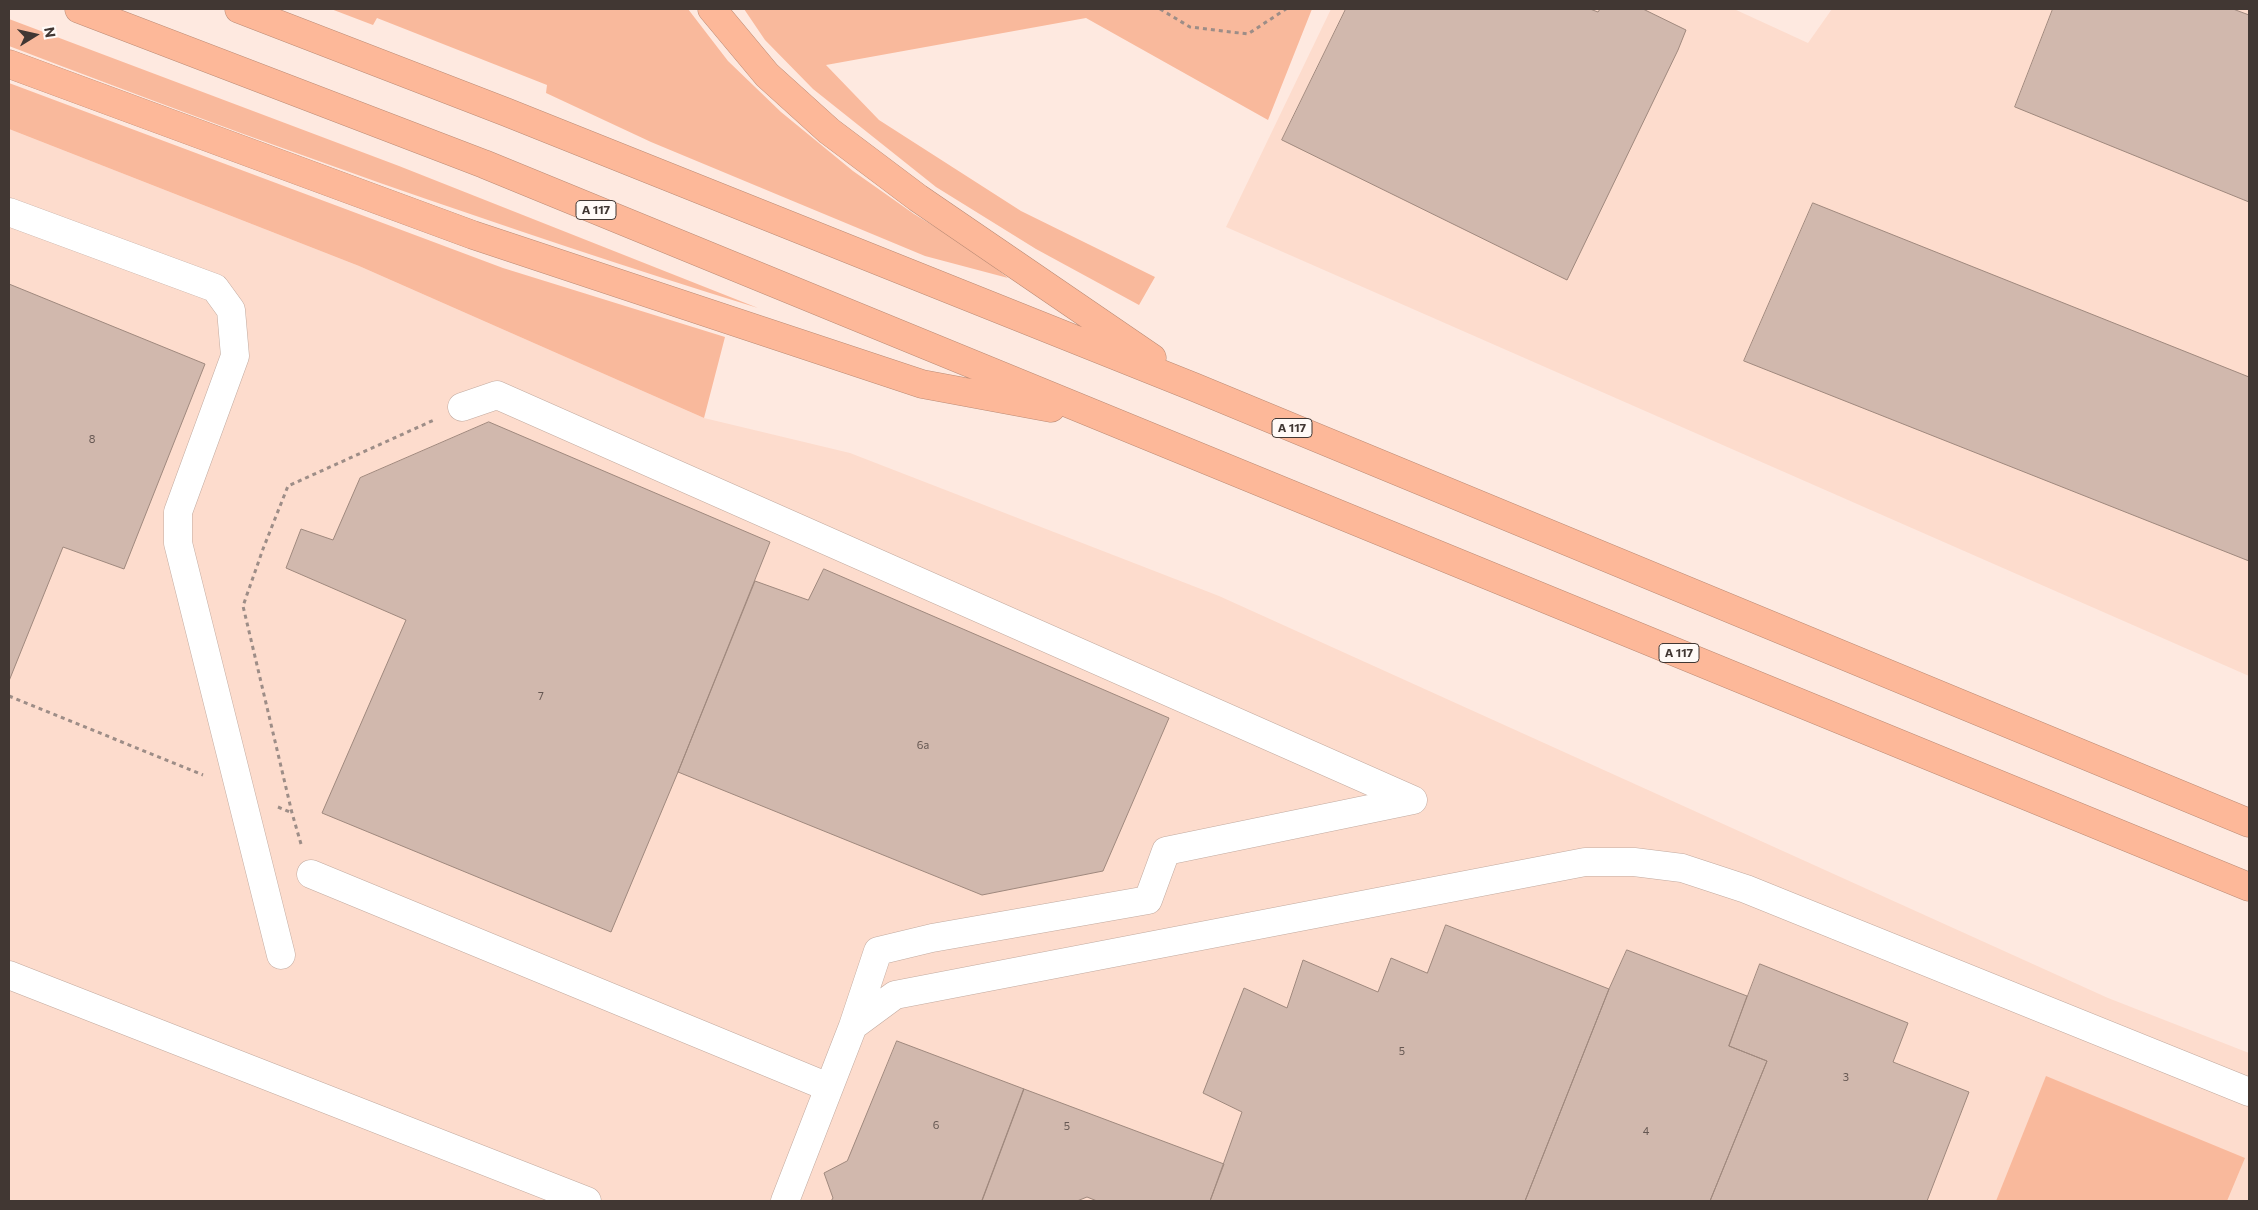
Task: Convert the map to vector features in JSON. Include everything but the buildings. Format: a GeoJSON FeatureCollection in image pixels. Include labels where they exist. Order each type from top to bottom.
{"type":"FeatureCollection","features":[{"type":"Feature","properties":{"kind":"highway","name":"A 117"},"geometry":{"type":"LineString","coordinates":[[79,9],[484,164],[2249,887]]}},
{"type":"Feature","properties":{"kind":"highway","name":"A 117"},"geometry":{"type":"LineString","coordinates":[[239,9],[506,112],[1194,387],[2249,823]]}},
{"type":"Feature","properties":{"kind":"highway"},"geometry":{"type":"LineString","coordinates":[[712,9],[767,75],[829,131],[918,198],[1194,387]]}},
{"type":"Feature","properties":{"kind":"highway"},"geometry":{"type":"LineString","coordinates":[[9,64],[473,235],[922,384],[1109,419]]}},
{"type":"Feature","properties":{"kind":"lane"},"geometry":{"type":"LineString","coordinates":[[9,212],[216,288],[231,310],[235,356],[178,512],[178,543],[281,955]]}},
{"type":"Feature","properties":{"kind":"lane"},"geometry":{"type":"LineString","coordinates":[[462,407],[497,395],[1413,800],[1166,852],[1148,900],[932,938],[878,951],[853,1026],[784,1201]]}},
{"type":"Feature","properties":{"kind":"lane"},"geometry":{"type":"LineString","coordinates":[[853,1026],[895,995],[1585,862],[1634,862],[1682,868],[1746,889],[2249,1092]]}},
{"type":"Feature","properties":{"kind":"lane"},"geometry":{"type":"LineString","coordinates":[[311,874],[828,1087]]}},
{"type":"Feature","properties":{"kind":"lane"},"geometry":{"type":"LineString","coordinates":[[9,975],[587,1201]]}},
{"type":"Feature","properties":{"kind":"path"},"geometry":{"type":"LineString","coordinates":[[1160,9],[1190,27],[1248,34],[1286,9]]}},
{"type":"Feature","properties":{"kind":"path"},"geometry":{"type":"LineString","coordinates":[[311,874],[292,813],[243,606],[288,486],[462,407]]}},
{"type":"Feature","properties":{"kind":"path"},"geometry":{"type":"LineString","coordinates":[[9,696],[166,761],[238,788],[292,813]]}},
{"type":"Feature","properties":{"kind":"shaded area"},"geometry":{"type":"Polygon","coordinates":[[[331,9],[688,9],[728,61],[781,112],[853,171],[914,214],[973,250],[1008,278],[925,256],[651,142],[546,93],[547,85],[377,18],[373,25],[331,9]]]}},
{"type":"Feature","properties":{"kind":"shaded area"},"geometry":{"type":"Polygon","coordinates":[[[744,9],[1312,9],[1268,120],[1086,18],[826,65],[879,120],[1021,211],[1155,277],[1139,305],[1036,249],[936,187],[813,89],[765,40],[744,9]]]}},
{"type":"Feature","properties":{"kind":"shaded area"},"geometry":{"type":"Polygon","coordinates":[[[1331,9],[1734,9],[1808,43],[1832,9],[2249,9],[2249,676],[1226,227],[1331,9]]]}},
{"type":"Feature","properties":{"kind":"shaded area"},"geometry":{"type":"Polygon","coordinates":[[[9,19],[399,166],[758,308],[475,216],[288,150],[9,46],[9,19]]]}},
{"type":"Feature","properties":{"kind":"shaded area"},"geometry":{"type":"Polygon","coordinates":[[[9,83],[503,268],[725,337],[704,418],[359,266],[9,129],[9,83]]]}},
{"type":"Feature","properties":{"kind":"shaded area"},"geometry":{"type":"Polygon","coordinates":[[[9,129],[359,266],[704,418],[850,453],[1219,596],[2108,998],[2249,1053],[2249,1201],[9,1201],[9,129]]]}},
{"type":"Feature","properties":{"kind":"shaded area"},"geometry":{"type":"Polygon","coordinates":[[[2046,1076],[2245,1158],[2227,1201],[1996,1201],[2046,1076]]]}}]}
